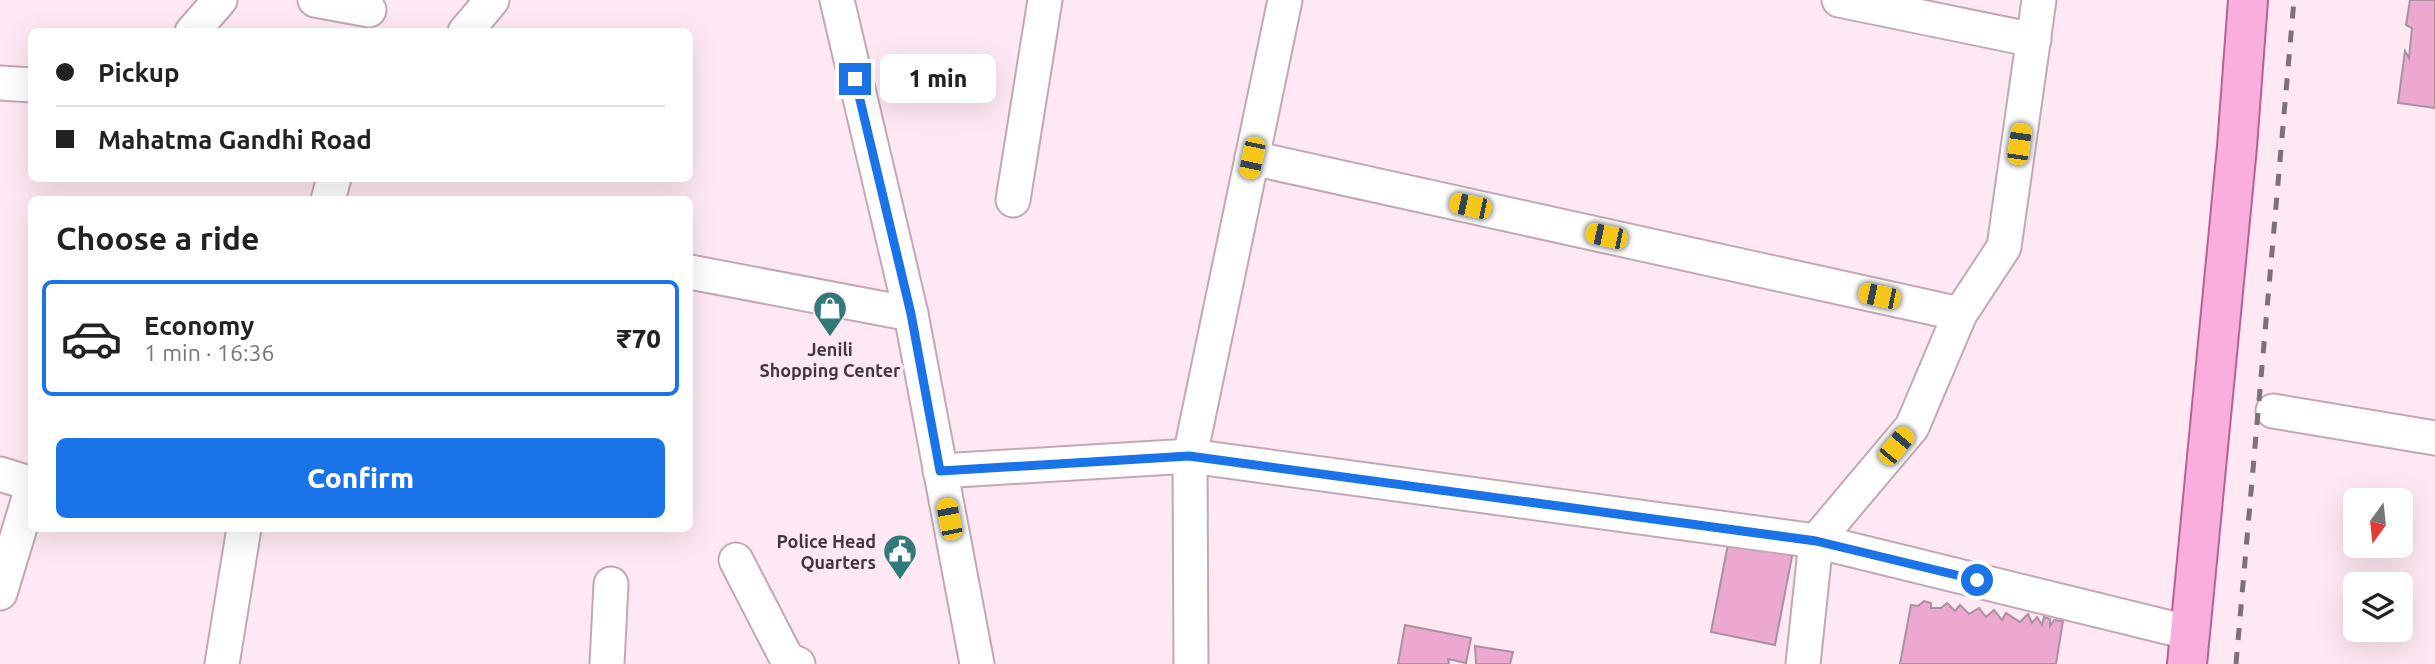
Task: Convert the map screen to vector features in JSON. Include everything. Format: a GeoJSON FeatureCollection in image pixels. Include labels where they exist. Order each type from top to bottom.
{"type":"FeatureCollection","features":[{"type":"Feature","properties":{"kind":"main road"},"geometry":{"type":"LineString","coordinates":[[2189,648],[2236,161],[2248,0]]}},
{"type":"Feature","properties":{"kind":"street"},"geometry":{"type":"LineString","coordinates":[[196,28],[220,0]]}},
{"type":"Feature","properties":{"kind":"street"},"geometry":{"type":"LineString","coordinates":[[315,0],[368,14]]}},
{"type":"Feature","properties":{"kind":"street"},"geometry":{"type":"LineString","coordinates":[[468,28],[492,0]]}},
{"type":"Feature","properties":{"kind":"street"},"geometry":{"type":"LineString","coordinates":[[837,0],[911,314],[977,664]]}},
{"type":"Feature","properties":{"kind":"street"},"geometry":{"type":"LineString","coordinates":[[1013,200],[1045,0]]}},
{"type":"Feature","properties":{"kind":"street"},"geometry":{"type":"LineString","coordinates":[[1191,664],[1189,456],[1284,0]]}},
{"type":"Feature","properties":{"kind":"street"},"geometry":{"type":"LineString","coordinates":[[1839,0],[2034,40]]}},
{"type":"Feature","properties":{"kind":"street"},"geometry":{"type":"LineString","coordinates":[[1803,664],[1816,541],[1912,427],[1960,313],[2004,247],[2039,0]]}},
{"type":"Feature","properties":{"kind":"street"},"geometry":{"type":"LineString","coordinates":[[0,83],[28,85]]}},
{"type":"Feature","properties":{"kind":"street"},"geometry":{"type":"LineString","coordinates":[[1252,158],[1960,313]]}},
{"type":"Feature","properties":{"kind":"street"},"geometry":{"type":"LineString","coordinates":[[693,273],[911,314]]}},
{"type":"Feature","properties":{"kind":"street"},"geometry":{"type":"LineString","coordinates":[[2273,411],[2435,438]]}},
{"type":"Feature","properties":{"kind":"street"},"geometry":{"type":"LineString","coordinates":[[940,471],[1189,456],[1816,541],[2189,648]]}},
{"type":"Feature","properties":{"kind":"street"},"geometry":{"type":"LineString","coordinates":[[0,474],[28,484]]}},
{"type":"Feature","properties":{"kind":"street"},"geometry":{"type":"LineString","coordinates":[[0,593],[28,499]]}},
{"type":"Feature","properties":{"kind":"street"},"geometry":{"type":"LineString","coordinates":[[222,664],[243,532]]}},
{"type":"Feature","properties":{"kind":"street"},"geometry":{"type":"LineString","coordinates":[[736,560],[787,659],[798,664]]}},
{"type":"Feature","properties":{"kind":"street"},"geometry":{"type":"LineString","coordinates":[[607,664],[611,584]]}},
{"type":"Feature","properties":{"kind":"building"},"geometry":{"type":"Polygon","coordinates":[[[2410,0],[2435,0],[2435,108],[2398,103],[2405,51],[2409,58],[2412,28],[2406,25],[2410,0]]]}},
{"type":"Feature","properties":{"kind":"building"},"geometry":{"type":"Polygon","coordinates":[[[1729,539],[1793,551],[1775,645],[1711,632],[1729,539]]]}},
{"type":"Feature","properties":{"kind":"building"},"geometry":{"type":"Polygon","coordinates":[[[1924,601],[1931,603],[1931,608],[1941,608],[1947,603],[1955,611],[1960,605],[1969,614],[1979,608],[1986,617],[1994,610],[2002,620],[2006,613],[2020,622],[2028,614],[2032,623],[2037,617],[2042,625],[2044,617],[2050,619],[2050,626],[2054,620],[2063,621],[2056,664],[1900,664],[1911,605],[1918,606],[1924,601]]]}},
{"type":"Feature","properties":{"kind":"building"},"geometry":{"type":"Polygon","coordinates":[[[1405,625],[1471,638],[1466,663],[1448,659],[1449,664],[1398,664],[1405,625]]]}},
{"type":"Feature","properties":{"kind":"building"},"geometry":{"type":"Polygon","coordinates":[[[1475,646],[1513,652],[1510,664],[1476,664],[1475,646]]]}},
{"type":"Feature","properties":{"kind":"railway"},"geometry":{"type":"LineString","coordinates":[[2236,664],[2294,0]]}},
{"type":"Feature","properties":{"kind":"place","name":"Jenili Shopping Center"},"geometry":{"type":"Point","coordinates":[830,338]}},
{"type":"Feature","properties":{"kind":"place","name":"Police Head Quarters"},"geometry":{"type":"Point","coordinates":[900,581]}},
{"type":"Feature","properties":{"kind":"route"},"geometry":{"type":"LineString","coordinates":[[855,79],[911,314],[940,471],[1189,456],[1816,541],[1977,580]]}}]}
